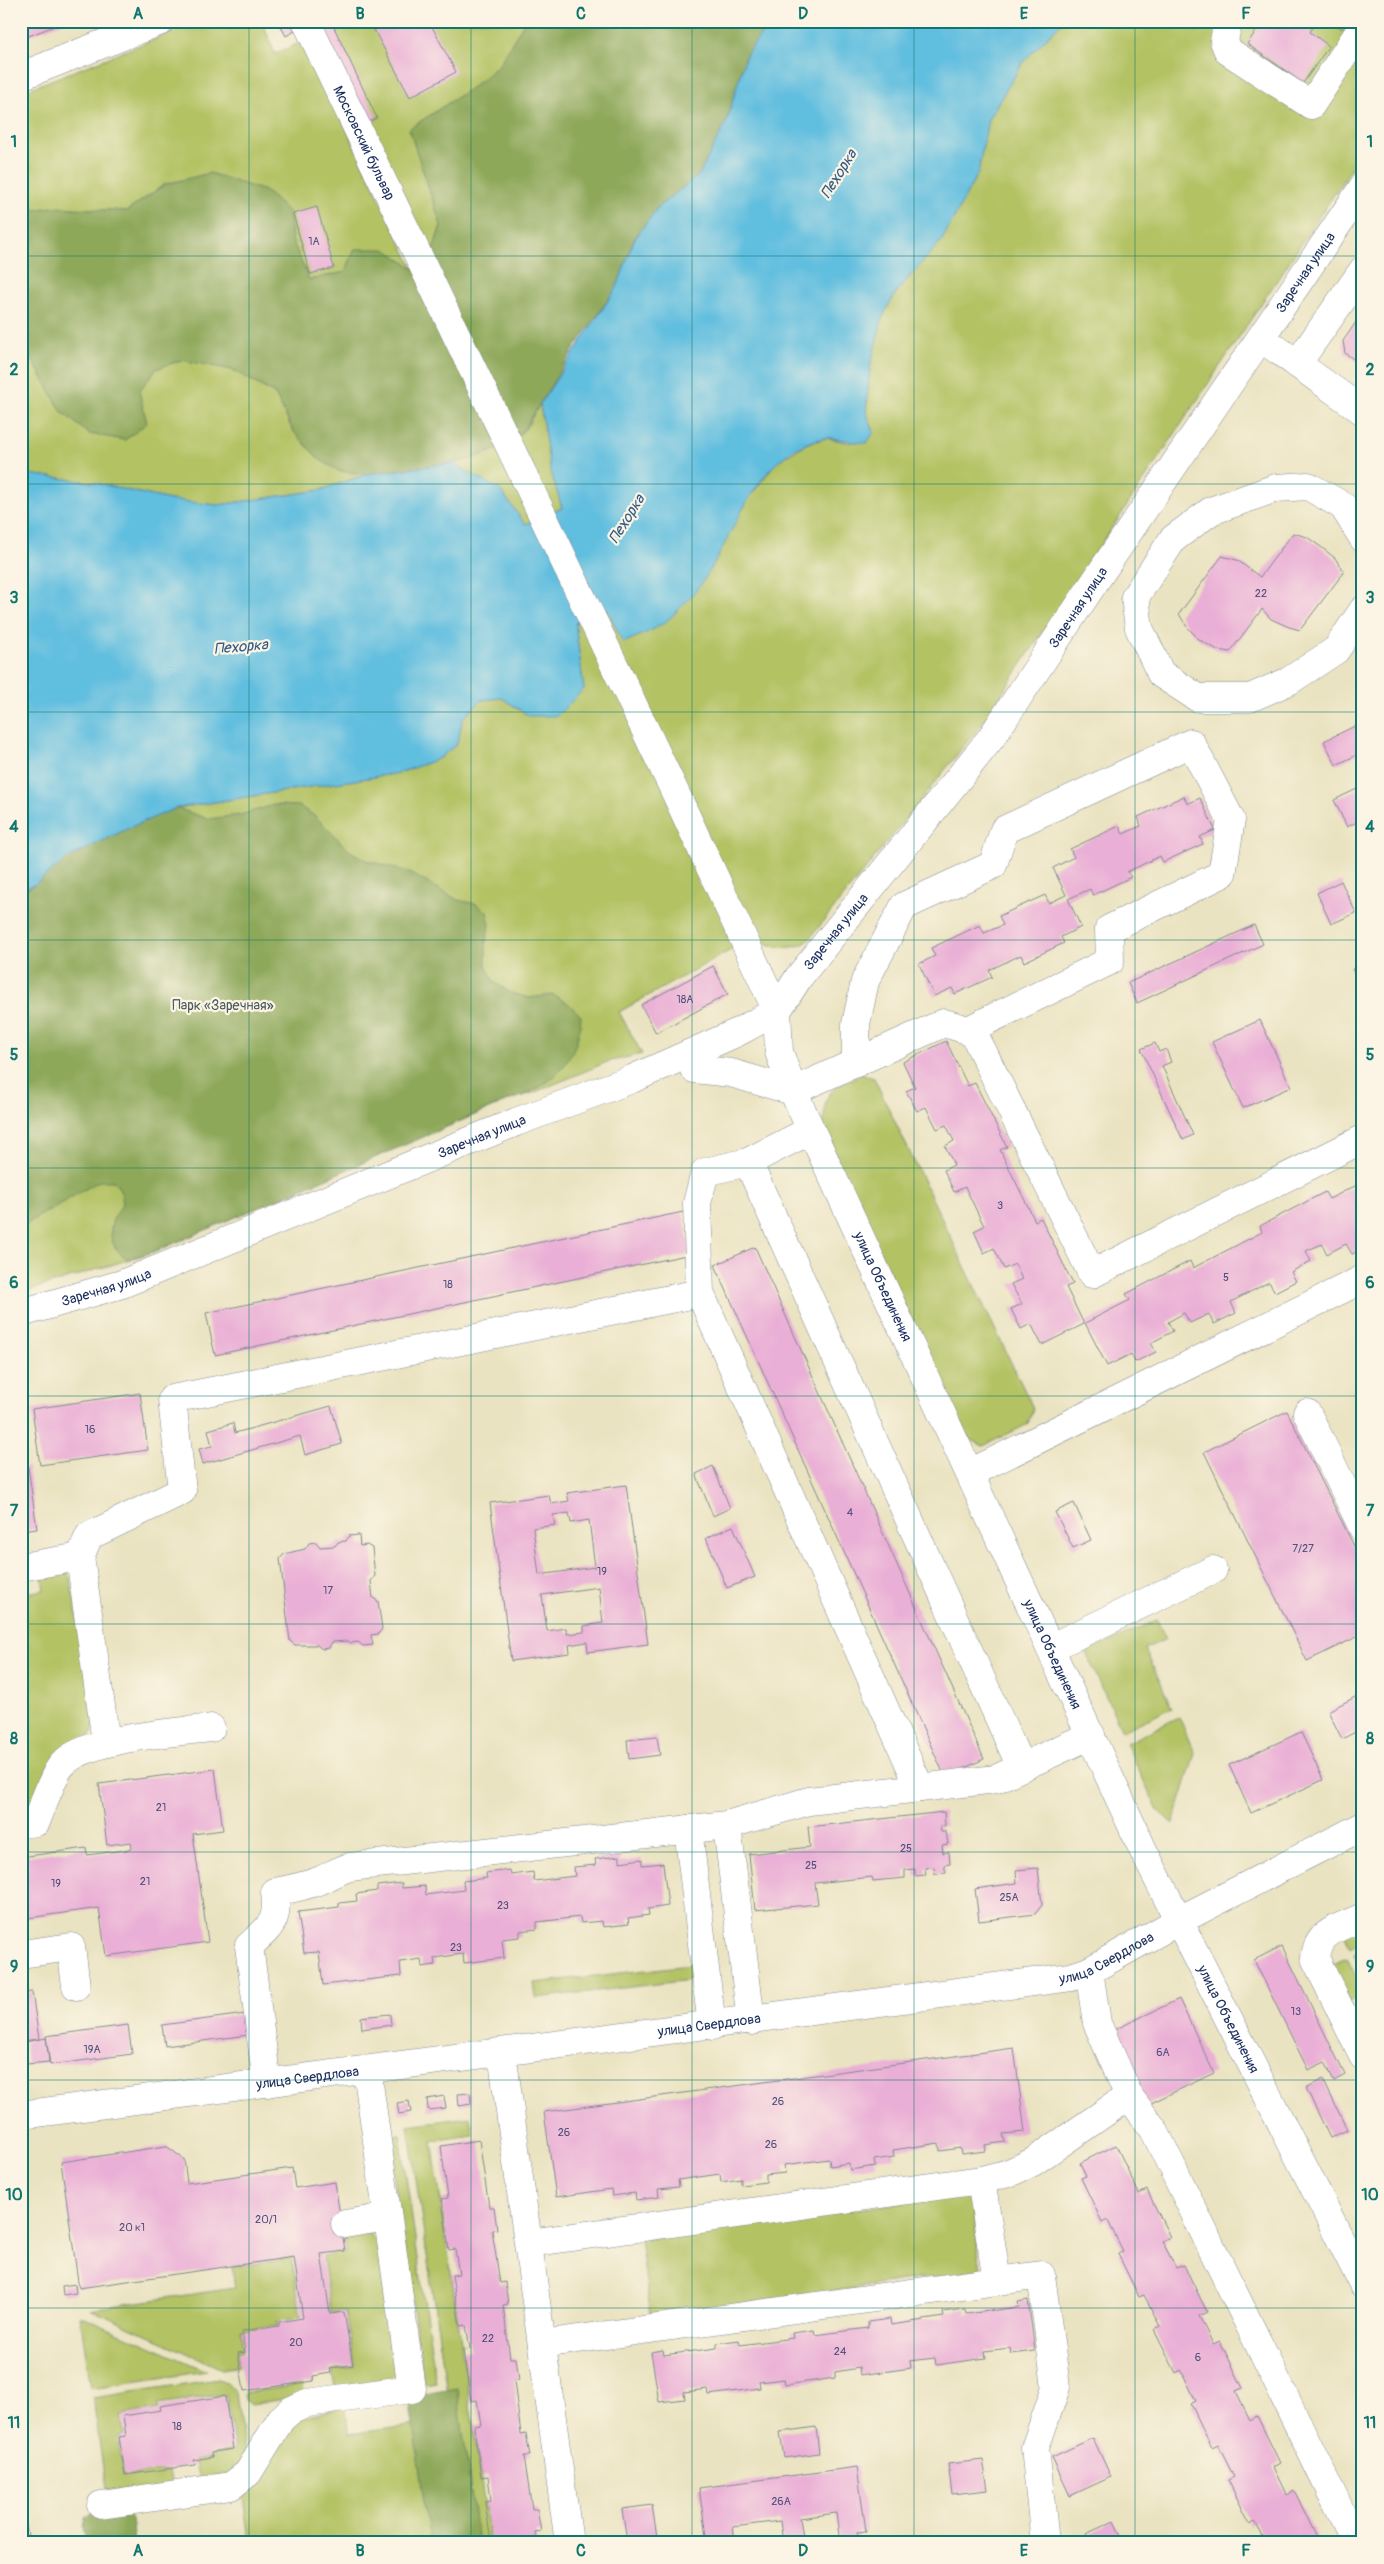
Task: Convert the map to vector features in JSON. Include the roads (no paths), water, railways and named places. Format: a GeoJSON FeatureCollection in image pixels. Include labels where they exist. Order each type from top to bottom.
{"type":"FeatureCollection","features":[{"type":"Feature","properties":{"kind":"street"},"geometry":{"type":"LineString","coordinates":[[21,76],[162,21]]}},
{"type":"Feature","properties":{"kind":"street","name":"Московский бульвар"},"geometry":{"type":"LineString","coordinates":[[306,21],[676,792],[777,1011]]}},
{"type":"Feature","properties":{"kind":"street"},"geometry":{"type":"LineString","coordinates":[[1228,21],[1224,41],[1228,51],[1311,105],[1363,26]]}},
{"type":"Feature","properties":{"kind":"street","name":"Заречная улица"},"geometry":{"type":"LineString","coordinates":[[21,1313],[122,1284],[516,1122],[632,1079],[736,1033],[777,1011],[799,977],[991,738],[1363,187]]}},
{"type":"Feature","properties":{"kind":"street"},"geometry":{"type":"LineString","coordinates":[[1298,364],[1363,270]]}},
{"type":"Feature","properties":{"kind":"street"},"geometry":{"type":"LineString","coordinates":[[1261,338],[1363,411]]}},
{"type":"Feature","properties":{"kind":"street"},"geometry":{"type":"LineString","coordinates":[[1363,538],[1343,506],[1308,486],[1276,488],[1211,511],[1173,539],[1135,597],[1138,628],[1161,674],[1198,698],[1250,698],[1289,681],[1336,650],[1363,610]]}},
{"type":"Feature","properties":{"kind":"street"},"geometry":{"type":"LineString","coordinates":[[1100,574],[1135,597]]}},
{"type":"Feature","properties":{"kind":"street"},"geometry":{"type":"LineString","coordinates":[[856,1063],[856,1024],[865,981],[904,906],[994,865],[1004,830],[1191,743],[1230,820],[1222,874],[1109,929],[1110,961],[968,1030]]}},
{"type":"Feature","properties":{"kind":"street","name":"улица Объединения"},"geometry":{"type":"LineString","coordinates":[[777,1011],[779,1052],[793,1091],[1144,1852],[1363,2284]]}},
{"type":"Feature","properties":{"kind":"street"},"geometry":{"type":"LineString","coordinates":[[694,1069],[731,1074],[793,1091],[944,1023],[968,1030],[976,1038],[1092,1274],[1363,1139]]}},
{"type":"Feature","properties":{"kind":"street"},"geometry":{"type":"LineString","coordinates":[[811,1130],[748,1162],[705,1172],[697,1203],[700,1293],[920,1788]]}},
{"type":"Feature","properties":{"kind":"street"},"geometry":{"type":"LineString","coordinates":[[748,1162],[1021,1767]]}},
{"type":"Feature","properties":{"kind":"street"},"geometry":{"type":"LineString","coordinates":[[970,1472],[1363,1279]]}},
{"type":"Feature","properties":{"kind":"street"},"geometry":{"type":"LineString","coordinates":[[106,1742],[80,1557],[89,1536],[182,1491],[172,1399],[700,1293]]}},
{"type":"Feature","properties":{"kind":"street"},"geometry":{"type":"LineString","coordinates":[[1306,1412],[1363,1528]]}},
{"type":"Feature","properties":{"kind":"street"},"geometry":{"type":"LineString","coordinates":[[21,1566],[80,1557]]}},
{"type":"Feature","properties":{"kind":"street"},"geometry":{"type":"LineString","coordinates":[[1050,1648],[1213,1570]]}},
{"type":"Feature","properties":{"kind":"street"},"geometry":{"type":"LineString","coordinates":[[21,1824],[36,1822],[61,1765],[87,1749],[106,1742],[211,1728]]}},
{"type":"Feature","properties":{"kind":"street"},"geometry":{"type":"LineString","coordinates":[[268,2083],[250,1946],[273,1924],[278,1909],[275,1892],[299,1888],[350,1867],[727,1825],[809,1802],[996,1779],[1091,1735]]}},
{"type":"Feature","properties":{"kind":"street"},"geometry":{"type":"LineString","coordinates":[[727,1825],[751,2021]]}},
{"type":"Feature","properties":{"kind":"street","name":"улица Свердлова"},"geometry":{"type":"LineString","coordinates":[[21,2115],[751,2021],[1071,1977],[1089,1971],[1180,1920],[1363,1826]]}},
{"type":"Feature","properties":{"kind":"street"},"geometry":{"type":"LineString","coordinates":[[688,1829],[712,2026]]}},
{"type":"Feature","properties":{"kind":"street"},"geometry":{"type":"LineString","coordinates":[[1363,1917],[1326,1934],[1316,1945],[1315,1958],[1363,2056]]}},
{"type":"Feature","properties":{"kind":"street"},"geometry":{"type":"LineString","coordinates":[[21,1954],[70,1947],[76,1986]]}},
{"type":"Feature","properties":{"kind":"street"},"geometry":{"type":"LineString","coordinates":[[1089,1971],[1097,2022],[1129,2096],[1154,2130],[1356,2543]]}},
{"type":"Feature","properties":{"kind":"street"},"geometry":{"type":"LineString","coordinates":[[502,2053],[569,2543]]}},
{"type":"Feature","properties":{"kind":"street"},"geometry":{"type":"LineString","coordinates":[[101,2505],[231,2486],[248,2473],[281,2420],[290,2411],[307,2403],[412,2388],[367,2070]]}},
{"type":"Feature","properties":{"kind":"street"},"geometry":{"type":"LineString","coordinates":[[529,2243],[981,2180],[1009,2173],[1033,2162],[1129,2096]]}},
{"type":"Feature","properties":{"kind":"street"},"geometry":{"type":"LineString","coordinates":[[981,2180],[997,2281]]}},
{"type":"Feature","properties":{"kind":"street"},"geometry":{"type":"LineString","coordinates":[[345,2224],[387,2218]]}},
{"type":"Feature","properties":{"kind":"street"},"geometry":{"type":"LineString","coordinates":[[542,2344],[1041,2275],[1056,2387],[1035,2448],[1045,2543]]}},
{"type":"Feature","properties":{"kind":"water","name":"Пехорка"},"geometry":{"type":"Polygon","coordinates":[[[771,21],[1063,21],[1024,61],[988,119],[978,173],[942,240],[897,291],[883,316],[870,367],[866,412],[874,432],[867,443],[825,438],[801,446],[781,459],[764,477],[750,497],[714,564],[701,584],[682,606],[661,625],[623,643],[607,609],[575,623],[584,689],[557,716],[529,716],[502,698],[482,700],[463,718],[457,744],[438,759],[399,773],[177,808],[133,826],[68,858],[34,885],[21,889],[21,473],[96,483],[170,500],[218,505],[321,490],[367,474],[452,463],[500,490],[525,524],[562,508],[550,468],[540,404],[617,287],[634,240],[658,207],[699,175],[726,123],[746,55],[771,21]]]}},
{"type":"Feature","properties":{"kind":"park label","name":"Парк «Заречная»"},"geometry":{"type":"Point","coordinates":[223,1005]}}]}
